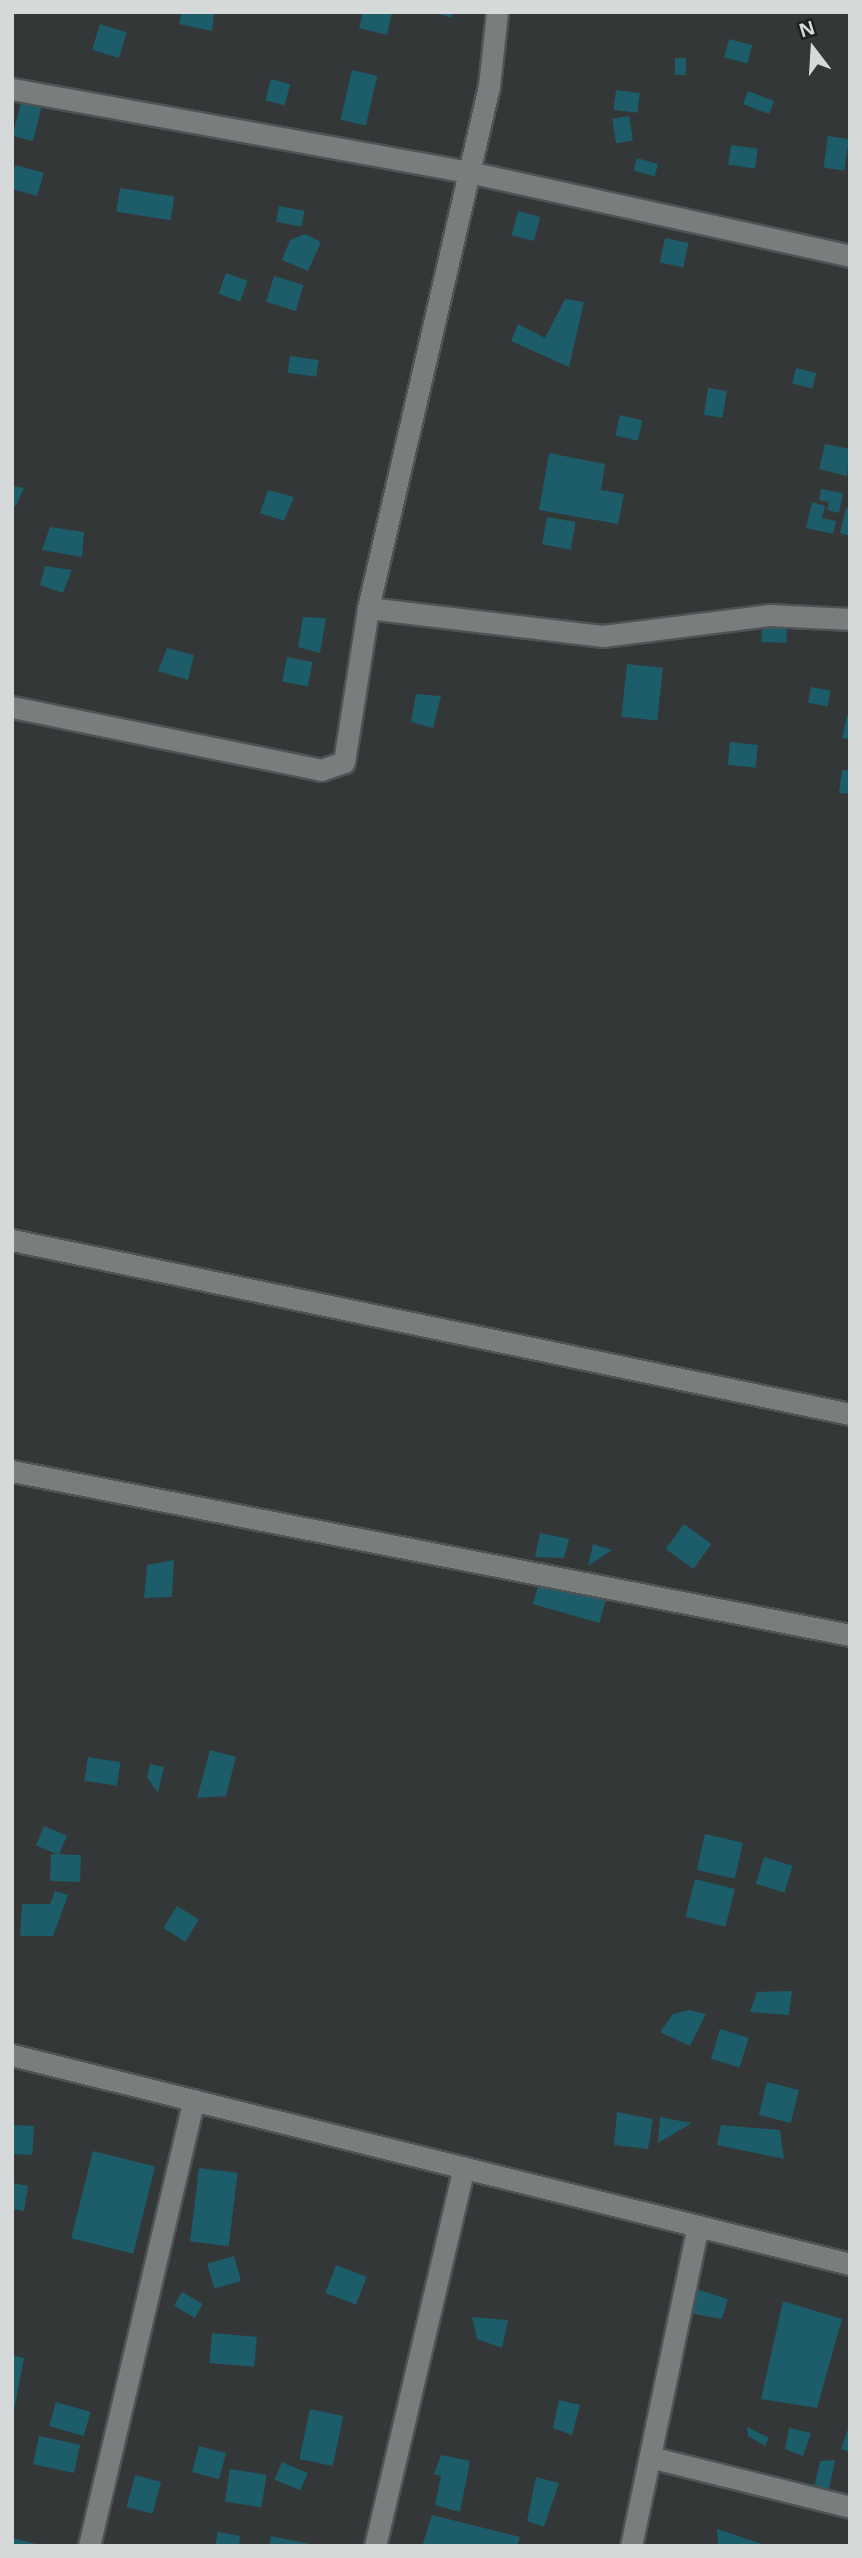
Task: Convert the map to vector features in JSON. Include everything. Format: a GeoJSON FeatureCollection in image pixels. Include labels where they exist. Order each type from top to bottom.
{"type":"FeatureCollection","features":[{"type":"Feature","properties":{"kind":"street"},"geometry":{"type":"LineString","coordinates":[[12,707],[321,770],[344,762],[368,608],[489,86],[497,12]]}},
{"type":"Feature","properties":{"kind":"street"},"geometry":{"type":"LineString","coordinates":[[12,89],[469,172],[850,256]]}},
{"type":"Feature","properties":{"kind":"street"},"geometry":{"type":"LineString","coordinates":[[368,608],[603,636],[769,615],[850,619]]}},
{"type":"Feature","properties":{"kind":"street"},"geometry":{"type":"LineString","coordinates":[[12,1240],[850,1414]]}},
{"type":"Feature","properties":{"kind":"street"},"geometry":{"type":"LineString","coordinates":[[12,1471],[850,1634]]}},
{"type":"Feature","properties":{"kind":"street"},"geometry":{"type":"LineString","coordinates":[[12,2055],[850,2264]]}},
{"type":"Feature","properties":{"kind":"street"},"geometry":{"type":"LineString","coordinates":[[89,2546],[194,2100]]}},
{"type":"Feature","properties":{"kind":"street"},"geometry":{"type":"LineString","coordinates":[[375,2546],[464,2167]]}},
{"type":"Feature","properties":{"kind":"street"},"geometry":{"type":"LineString","coordinates":[[631,2546],[698,2226]]}},
{"type":"Feature","properties":{"kind":"street"},"geometry":{"type":"LineString","coordinates":[[650,2457],[850,2507]]}},
{"type":"Feature","properties":{"kind":"building"},"geometry":{"type":"Polygon","coordinates":[[[182,12],[214,12],[212,31],[179,24],[182,12]]]}},
{"type":"Feature","properties":{"kind":"building"},"geometry":{"type":"Polygon","coordinates":[[[363,12],[392,12],[387,35],[359,28],[363,12]]]}},
{"type":"Feature","properties":{"kind":"building"},"geometry":{"type":"Polygon","coordinates":[[[434,12],[453,12],[451,18],[434,12]]]}},
{"type":"Feature","properties":{"kind":"building"},"geometry":{"type":"Polygon","coordinates":[[[100,24],[127,32],[119,58],[92,50],[100,24]]]}},
{"type":"Feature","properties":{"kind":"building"},"geometry":{"type":"Polygon","coordinates":[[[729,39],[752,45],[747,64],[724,57],[729,39]]]}},
{"type":"Feature","properties":{"kind":"building"},"geometry":{"type":"Polygon","coordinates":[[[675,58],[686,58],[686,75],[675,75],[675,58]]]}},
{"type":"Feature","properties":{"kind":"building"},"geometry":{"type":"Polygon","coordinates":[[[352,70],[377,76],[366,126],[341,120],[352,70]]]}},
{"type":"Feature","properties":{"kind":"building"},"geometry":{"type":"Polygon","coordinates":[[[271,79],[290,84],[285,105],[265,100],[271,79]]]}},
{"type":"Feature","properties":{"kind":"building"},"geometry":{"type":"Polygon","coordinates":[[[616,90],[640,93],[637,113],[614,110],[616,90]]]}},
{"type":"Feature","properties":{"kind":"building"},"geometry":{"type":"Polygon","coordinates":[[[748,91],[774,101],[769,114],[743,104],[748,91]]]}},
{"type":"Feature","properties":{"kind":"building"},"geometry":{"type":"Polygon","coordinates":[[[21,102],[41,107],[33,141],[13,136],[21,102]]]}},
{"type":"Feature","properties":{"kind":"building"},"geometry":{"type":"Polygon","coordinates":[[[629,116],[633,141],[616,143],[612,119],[629,116]]]}},
{"type":"Feature","properties":{"kind":"building"},"geometry":{"type":"Polygon","coordinates":[[[828,136],[849,139],[844,171],[824,168],[828,136]]]}},
{"type":"Feature","properties":{"kind":"building"},"geometry":{"type":"Polygon","coordinates":[[[731,145],[758,149],[755,169],[728,165],[731,145]]]}},
{"type":"Feature","properties":{"kind":"building"},"geometry":{"type":"Polygon","coordinates":[[[637,158],[658,164],[655,177],[633,170],[637,158]]]}},
{"type":"Feature","properties":{"kind":"building"},"geometry":{"type":"Polygon","coordinates":[[[15,165],[44,173],[37,196],[12,189],[15,165]]]}},
{"type":"Feature","properties":{"kind":"building"},"geometry":{"type":"Polygon","coordinates":[[[120,188],[174,197],[171,220],[116,212],[120,188]]]}},
{"type":"Feature","properties":{"kind":"building"},"geometry":{"type":"Polygon","coordinates":[[[279,206],[305,211],[301,227],[276,222],[279,206]]]}},
{"type":"Feature","properties":{"kind":"building"},"geometry":{"type":"Polygon","coordinates":[[[518,211],[540,217],[534,241],[512,235],[518,211]]]}},
{"type":"Feature","properties":{"kind":"building"},"geometry":{"type":"Polygon","coordinates":[[[305,234],[321,242],[308,271],[282,260],[290,240],[305,234]]]}},
{"type":"Feature","properties":{"kind":"building"},"geometry":{"type":"Polygon","coordinates":[[[665,238],[688,243],[683,267],[660,262],[665,238]]]}},
{"type":"Feature","properties":{"kind":"building"},"geometry":{"type":"Polygon","coordinates":[[[226,273],[248,281],[240,302],[218,294],[226,273]]]}},
{"type":"Feature","properties":{"kind":"building"},"geometry":{"type":"Polygon","coordinates":[[[274,276],[304,285],[296,311],[266,302],[274,276]]]}},
{"type":"Feature","properties":{"kind":"building"},"geometry":{"type":"Polygon","coordinates":[[[565,299],[584,302],[569,367],[511,341],[518,324],[545,338],[565,299]]]}},
{"type":"Feature","properties":{"kind":"building"},"geometry":{"type":"Polygon","coordinates":[[[290,356],[319,360],[316,377],[288,373],[290,356]]]}},
{"type":"Feature","properties":{"kind":"building"},"geometry":{"type":"Polygon","coordinates":[[[796,368],[816,373],[813,389],[792,384],[796,368]]]}},
{"type":"Feature","properties":{"kind":"building"},"geometry":{"type":"Polygon","coordinates":[[[708,388],[727,391],[723,418],[704,415],[708,388]]]}},
{"type":"Feature","properties":{"kind":"building"},"geometry":{"type":"Polygon","coordinates":[[[620,415],[642,420],[638,441],[615,435],[620,415]]]}},
{"type":"Feature","properties":{"kind":"building"},"geometry":{"type":"Polygon","coordinates":[[[825,444],[850,449],[847,476],[819,469],[825,444]]]}},
{"type":"Feature","properties":{"kind":"building"},"geometry":{"type":"Polygon","coordinates":[[[549,453],[605,464],[601,490],[624,494],[618,524],[539,510],[549,453]]]}},
{"type":"Feature","properties":{"kind":"building"},"geometry":{"type":"Polygon","coordinates":[[[12,486],[24,488],[16,506],[12,505],[12,486]]]}},
{"type":"Feature","properties":{"kind":"building"},"geometry":{"type":"Polygon","coordinates":[[[821,489],[843,493],[839,513],[827,510],[829,502],[819,500],[821,489]]]}},
{"type":"Feature","properties":{"kind":"building"},"geometry":{"type":"Polygon","coordinates":[[[268,490],[294,497],[284,521],[260,513],[268,490]]]}},
{"type":"Feature","properties":{"kind":"building"},"geometry":{"type":"Polygon","coordinates":[[[812,502],[825,506],[822,518],[836,521],[833,534],[806,528],[812,502]]]}},
{"type":"Feature","properties":{"kind":"building"},"geometry":{"type":"Polygon","coordinates":[[[846,508],[850,509],[850,536],[840,533],[846,508]]]}},
{"type":"Feature","properties":{"kind":"building"},"geometry":{"type":"Polygon","coordinates":[[[547,517],[576,522],[571,550],[542,545],[547,517]]]}},
{"type":"Feature","properties":{"kind":"building"},"geometry":{"type":"Polygon","coordinates":[[[50,527],[84,532],[82,557],[42,550],[50,527]]]}},
{"type":"Feature","properties":{"kind":"building"},"geometry":{"type":"Polygon","coordinates":[[[45,566],[72,570],[63,593],[40,585],[45,566]]]}},
{"type":"Feature","properties":{"kind":"building"},"geometry":{"type":"Polygon","coordinates":[[[303,617],[326,618],[320,653],[298,647],[303,617]]]}},
{"type":"Feature","properties":{"kind":"building"},"geometry":{"type":"Polygon","coordinates":[[[762,624],[787,625],[786,643],[761,642],[762,624]]]}},
{"type":"Feature","properties":{"kind":"building"},"geometry":{"type":"Polygon","coordinates":[[[167,648],[194,655],[188,680],[158,671],[167,648]]]}},
{"type":"Feature","properties":{"kind":"building"},"geometry":{"type":"Polygon","coordinates":[[[287,657],[313,662],[308,687],[282,682],[287,657]]]}},
{"type":"Feature","properties":{"kind":"building"},"geometry":{"type":"Polygon","coordinates":[[[627,664],[663,668],[657,720],[621,717],[627,664]]]}},
{"type":"Feature","properties":{"kind":"building"},"geometry":{"type":"Polygon","coordinates":[[[811,687],[831,691],[828,707],[808,703],[811,687]]]}},
{"type":"Feature","properties":{"kind":"building"},"geometry":{"type":"Polygon","coordinates":[[[416,694],[441,696],[433,728],[411,722],[416,694]]]}},
{"type":"Feature","properties":{"kind":"building"},"geometry":{"type":"Polygon","coordinates":[[[847,716],[850,717],[850,739],[842,738],[847,716]]]}},
{"type":"Feature","properties":{"kind":"building"},"geometry":{"type":"Polygon","coordinates":[[[730,742],[758,745],[755,768],[728,765],[730,742]]]}},
{"type":"Feature","properties":{"kind":"building"},"geometry":{"type":"Polygon","coordinates":[[[842,770],[850,770],[850,794],[839,793],[842,770]]]}},
{"type":"Feature","properties":{"kind":"building"},"geometry":{"type":"Polygon","coordinates":[[[684,1524],[712,1544],[693,1569],[666,1549],[684,1524]]]}},
{"type":"Feature","properties":{"kind":"building"},"geometry":{"type":"Polygon","coordinates":[[[540,1533],[569,1539],[564,1558],[535,1557],[540,1533]]]}},
{"type":"Feature","properties":{"kind":"building"},"geometry":{"type":"Polygon","coordinates":[[[593,1544],[612,1550],[588,1566],[593,1544]]]}},
{"type":"Feature","properties":{"kind":"building"},"geometry":{"type":"Polygon","coordinates":[[[174,1560],[172,1597],[144,1598],[147,1565],[174,1560]]]}},
{"type":"Feature","properties":{"kind":"building"},"geometry":{"type":"Polygon","coordinates":[[[541,1576],[607,1595],[599,1623],[533,1604],[541,1576]]]}},
{"type":"Feature","properties":{"kind":"building"},"geometry":{"type":"Polygon","coordinates":[[[210,1750],[236,1757],[226,1796],[197,1798],[210,1750]]]}},
{"type":"Feature","properties":{"kind":"building"},"geometry":{"type":"Polygon","coordinates":[[[88,1757],[121,1762],[117,1786],[84,1781],[88,1757]]]}},
{"type":"Feature","properties":{"kind":"building"},"geometry":{"type":"Polygon","coordinates":[[[150,1764],[164,1767],[158,1793],[147,1777],[150,1764]]]}},
{"type":"Feature","properties":{"kind":"building"},"geometry":{"type":"Polygon","coordinates":[[[44,1826],[67,1836],[59,1855],[36,1845],[44,1826]]]}},
{"type":"Feature","properties":{"kind":"building"},"geometry":{"type":"Polygon","coordinates":[[[705,1834],[743,1843],[735,1879],[697,1870],[705,1834]]]}},
{"type":"Feature","properties":{"kind":"building"},"geometry":{"type":"Polygon","coordinates":[[[51,1854],[81,1855],[80,1882],[50,1881],[51,1854]]]}},
{"type":"Feature","properties":{"kind":"building"},"geometry":{"type":"Polygon","coordinates":[[[764,1857],[793,1866],[785,1893],[756,1884],[764,1857]]]}},
{"type":"Feature","properties":{"kind":"building"},"geometry":{"type":"Polygon","coordinates":[[[695,1879],[735,1889],[725,1927],[686,1917],[695,1879]]]}},
{"type":"Feature","properties":{"kind":"building"},"geometry":{"type":"Polygon","coordinates":[[[55,1891],[68,1895],[53,1936],[20,1936],[22,1904],[50,1904],[55,1891]]]}},
{"type":"Feature","properties":{"kind":"building"},"geometry":{"type":"Polygon","coordinates":[[[177,1906],[199,1920],[185,1942],[163,1928],[177,1906]]]}},
{"type":"Feature","properties":{"kind":"building"},"geometry":{"type":"Polygon","coordinates":[[[792,1991],[789,2015],[750,2012],[757,1992],[792,1991]]]}},
{"type":"Feature","properties":{"kind":"building"},"geometry":{"type":"Polygon","coordinates":[[[689,2010],[706,2014],[690,2046],[660,2032],[673,2014],[689,2010]]]}},
{"type":"Feature","properties":{"kind":"building"},"geometry":{"type":"Polygon","coordinates":[[[720,2029],[749,2038],[740,2067],[711,2059],[720,2029]]]}},
{"type":"Feature","properties":{"kind":"building"},"geometry":{"type":"Polygon","coordinates":[[[767,2082],[799,2090],[791,2123],[759,2115],[767,2082]]]}},
{"type":"Feature","properties":{"kind":"building"},"geometry":{"type":"Polygon","coordinates":[[[617,2112],[653,2119],[648,2149],[614,2145],[617,2112]]]}},
{"type":"Feature","properties":{"kind":"building"},"geometry":{"type":"Polygon","coordinates":[[[660,2117],[692,2123],[658,2143],[660,2117]]]}},
{"type":"Feature","properties":{"kind":"building"},"geometry":{"type":"Polygon","coordinates":[[[14,2125],[34,2126],[32,2155],[12,2154],[14,2125]]]}},
{"type":"Feature","properties":{"kind":"building"},"geometry":{"type":"Polygon","coordinates":[[[721,2125],[780,2130],[784,2159],[717,2145],[721,2125]]]}},
{"type":"Feature","properties":{"kind":"building"},"geometry":{"type":"Polygon","coordinates":[[[93,2151],[155,2166],[133,2254],[71,2238],[93,2151]]]}},
{"type":"Feature","properties":{"kind":"building"},"geometry":{"type":"Polygon","coordinates":[[[199,2168],[238,2173],[229,2246],[190,2241],[199,2168]]]}},
{"type":"Feature","properties":{"kind":"building"},"geometry":{"type":"Polygon","coordinates":[[[12,2183],[28,2186],[24,2211],[12,2209],[12,2183]]]}},
{"type":"Feature","properties":{"kind":"building"},"geometry":{"type":"Polygon","coordinates":[[[234,2256],[241,2281],[214,2289],[207,2264],[234,2256]]]}},
{"type":"Feature","properties":{"kind":"building"},"geometry":{"type":"Polygon","coordinates":[[[336,2265],[367,2277],[356,2305],[325,2293],[336,2265]]]}},
{"type":"Feature","properties":{"kind":"building"},"geometry":{"type":"Polygon","coordinates":[[[693,2288],[728,2299],[722,2319],[694,2314],[693,2288]]]}},
{"type":"Feature","properties":{"kind":"building"},"geometry":{"type":"Polygon","coordinates":[[[182,2292],[203,2304],[195,2318],[174,2306],[182,2292]]]}},
{"type":"Feature","properties":{"kind":"building"},"geometry":{"type":"Polygon","coordinates":[[[783,2301],[842,2319],[817,2408],[761,2399],[783,2301]]]}},
{"type":"Feature","properties":{"kind":"building"},"geometry":{"type":"Polygon","coordinates":[[[472,2317],[508,2320],[502,2348],[477,2339],[472,2317]]]}},
{"type":"Feature","properties":{"kind":"building"},"geometry":{"type":"Polygon","coordinates":[[[212,2333],[257,2337],[254,2367],[209,2363],[212,2333]]]}},
{"type":"Feature","properties":{"kind":"building"},"geometry":{"type":"Polygon","coordinates":[[[12,2355],[24,2358],[14,2411],[12,2411],[12,2355]]]}},
{"type":"Feature","properties":{"kind":"building"},"geometry":{"type":"Polygon","coordinates":[[[559,2400],[580,2405],[572,2435],[553,2428],[559,2400]]]}},
{"type":"Feature","properties":{"kind":"building"},"geometry":{"type":"Polygon","coordinates":[[[56,2402],[91,2412],[84,2436],[49,2426],[56,2402]]]}},
{"type":"Feature","properties":{"kind":"building"},"geometry":{"type":"Polygon","coordinates":[[[310,2409],[343,2416],[333,2466],[299,2459],[310,2409]]]}},
{"type":"Feature","properties":{"kind":"building"},"geometry":{"type":"Polygon","coordinates":[[[850,2423],[850,2452],[841,2449],[850,2423]]]}},
{"type":"Feature","properties":{"kind":"building"},"geometry":{"type":"Polygon","coordinates":[[[747,2427],[769,2438],[765,2446],[748,2436],[747,2427]]]}},
{"type":"Feature","properties":{"kind":"building"},"geometry":{"type":"Polygon","coordinates":[[[789,2428],[811,2433],[803,2456],[785,2449],[789,2428]]]}},
{"type":"Feature","properties":{"kind":"building"},"geometry":{"type":"Polygon","coordinates":[[[39,2436],[80,2445],[74,2473],[33,2464],[39,2436]]]}},
{"type":"Feature","properties":{"kind":"building"},"geometry":{"type":"Polygon","coordinates":[[[199,2446],[226,2453],[219,2479],[192,2472],[199,2446]]]}},
{"type":"Feature","properties":{"kind":"building"},"geometry":{"type":"Polygon","coordinates":[[[441,2455],[470,2461],[460,2512],[435,2505],[441,2476],[434,2474],[441,2455]]]}},
{"type":"Feature","properties":{"kind":"building"},"geometry":{"type":"Polygon","coordinates":[[[835,2460],[829,2490],[814,2488],[820,2461],[835,2460]]]}},
{"type":"Feature","properties":{"kind":"building"},"geometry":{"type":"Polygon","coordinates":[[[282,2462],[308,2473],[300,2490],[275,2479],[282,2462]]]}},
{"type":"Feature","properties":{"kind":"building"},"geometry":{"type":"Polygon","coordinates":[[[230,2469],[267,2475],[261,2507],[225,2502],[230,2469]]]}},
{"type":"Feature","properties":{"kind":"building"},"geometry":{"type":"Polygon","coordinates":[[[135,2475],[161,2482],[153,2514],[126,2507],[135,2475]]]}},
{"type":"Feature","properties":{"kind":"building"},"geometry":{"type":"Polygon","coordinates":[[[536,2477],[559,2483],[544,2527],[527,2521],[536,2477]]]}},
{"type":"Feature","properties":{"kind":"building"},"geometry":{"type":"Polygon","coordinates":[[[432,2515],[520,2537],[517,2546],[422,2546],[432,2515]]]}},
{"type":"Feature","properties":{"kind":"building"},"geometry":{"type":"Polygon","coordinates":[[[717,2529],[765,2545],[765,2546],[718,2546],[717,2529]]]}},
{"type":"Feature","properties":{"kind":"building"},"geometry":{"type":"Polygon","coordinates":[[[218,2532],[240,2536],[239,2546],[215,2546],[218,2532]]]}},
{"type":"Feature","properties":{"kind":"building"},"geometry":{"type":"Polygon","coordinates":[[[271,2536],[315,2545],[269,2546],[271,2536]]]}},
{"type":"Feature","properties":{"kind":"building"},"geometry":{"type":"Polygon","coordinates":[[[12,2538],[41,2545],[41,2546],[12,2546],[12,2538]]]}}]}
